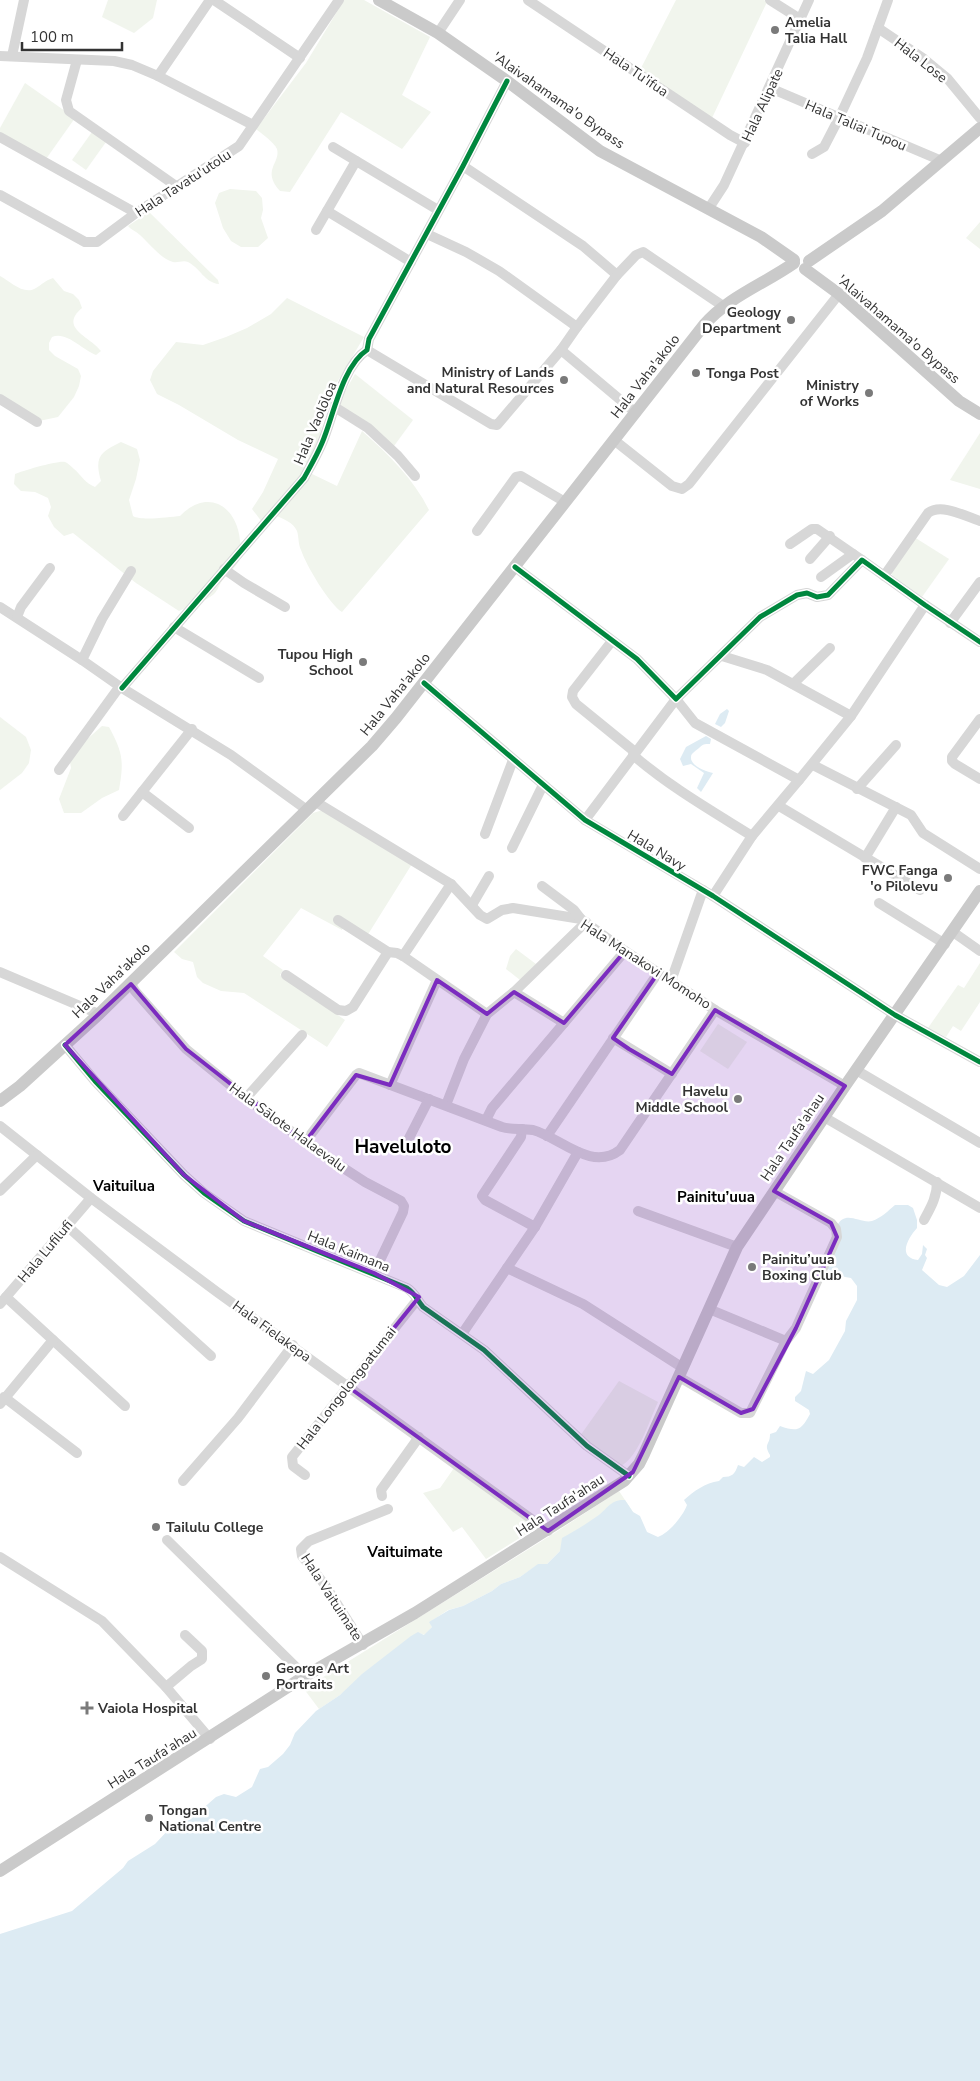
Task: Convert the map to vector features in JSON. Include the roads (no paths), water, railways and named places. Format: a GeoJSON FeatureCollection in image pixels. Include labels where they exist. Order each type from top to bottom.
{"type":"FeatureCollection","features":[{"type":"Feature","properties":{"kind":"main road","name":"'Alaivahamama'o Bypass"},"geometry":{"type":"LineString","coordinates":[[379,0],[438,33],[600,150],[709,208],[801,262],[959,402],[980,414]]}},
{"type":"Feature","properties":{"kind":"main road","name":"Hala Vaha'akolo"},"geometry":{"type":"LineString","coordinates":[[0,1101],[99,1014],[372,746],[424,683],[704,325],[723,306],[827,248],[882,211],[980,128]]}},
{"type":"Feature","properties":{"kind":"main road"},"geometry":{"type":"LineString","coordinates":[[821,279],[819,261],[827,248]]}},
{"type":"Feature","properties":{"kind":"main road"},"geometry":{"type":"LineString","coordinates":[[777,275],[780,249]]}},
{"type":"Feature","properties":{"kind":"main road","name":"Hala Taufa'ahau"},"geometry":{"type":"LineString","coordinates":[[0,1871],[210,1739],[305,1676],[363,1645],[548,1531],[629,1476],[639,1464],[737,1247],[845,1086],[980,892]]}},
{"type":"Feature","properties":{"kind":"street"},"geometry":{"type":"LineString","coordinates":[[12,56],[24,0]]}},
{"type":"Feature","properties":{"kind":"street"},"geometry":{"type":"LineString","coordinates":[[158,76],[210,0],[300,58]]}},
{"type":"Feature","properties":{"kind":"street","name":"Hala Tavatu'utolu"},"geometry":{"type":"LineString","coordinates":[[0,195],[85,242],[97,242],[176,186],[239,146],[339,0]]}},
{"type":"Feature","properties":{"kind":"street"},"geometry":{"type":"LineString","coordinates":[[438,33],[460,0]]}},
{"type":"Feature","properties":{"kind":"street","name":"Hala Tu'ifua"},"geometry":{"type":"LineString","coordinates":[[528,0],[730,135],[745,143]]}},
{"type":"Feature","properties":{"kind":"street"},"geometry":{"type":"LineString","coordinates":[[770,0],[800,19]]}},
{"type":"Feature","properties":{"kind":"street","name":"Hala Alipate"},"geometry":{"type":"LineString","coordinates":[[709,208],[724,185],[745,143],[810,0]]}},
{"type":"Feature","properties":{"kind":"street"},"geometry":{"type":"LineString","coordinates":[[812,154],[824,148],[839,118],[867,58],[888,0]]}},
{"type":"Feature","properties":{"kind":"street","name":"Hala Lose"},"geometry":{"type":"LineString","coordinates":[[878,28],[924,59],[947,78],[980,118]]}},
{"type":"Feature","properties":{"kind":"street"},"geometry":{"type":"LineString","coordinates":[[0,56],[114,61],[132,65],[158,76],[253,124]]}},
{"type":"Feature","properties":{"kind":"street"},"geometry":{"type":"LineString","coordinates":[[77,60],[66,100],[69,111],[176,186]]}},
{"type":"Feature","properties":{"kind":"street","name":"Hala Vaolōloa"},"geometry":{"type":"LineString","coordinates":[[59,770],[121,687],[304,478],[322,443],[333,406],[359,355],[366,350],[369,339],[427,234],[438,210],[464,166],[507,82]]}},
{"type":"Feature","properties":{"kind":"street","name":"Hala Taliai Tupou"},"geometry":{"type":"LineString","coordinates":[[770,88],[942,161]]}},
{"type":"Feature","properties":{"kind":"street"},"geometry":{"type":"LineString","coordinates":[[0,138],[136,214]]}},
{"type":"Feature","properties":{"kind":"street"},"geometry":{"type":"LineString","coordinates":[[333,147],[438,210]]}},
{"type":"Feature","properties":{"kind":"street"},"geometry":{"type":"LineString","coordinates":[[316,230],[356,161]]}},
{"type":"Feature","properties":{"kind":"street"},"geometry":{"type":"LineString","coordinates":[[464,166],[583,246],[617,275]]}},
{"type":"Feature","properties":{"kind":"street"},"geometry":{"type":"LineString","coordinates":[[327,211],[411,262]]}},
{"type":"Feature","properties":{"kind":"street"},"geometry":{"type":"LineString","coordinates":[[427,234],[466,252],[499,271],[577,327]]}},
{"type":"Feature","properties":{"kind":"street"},"geometry":{"type":"LineString","coordinates":[[366,350],[491,424],[497,425],[561,350],[617,275],[636,255],[643,252],[723,306]]}},
{"type":"Feature","properties":{"kind":"street"},"geometry":{"type":"LineString","coordinates":[[614,440],[672,486],[682,489],[692,479],[839,294]]}},
{"type":"Feature","properties":{"kind":"street"},"geometry":{"type":"LineString","coordinates":[[561,350],[636,413]]}},
{"type":"Feature","properties":{"kind":"street"},"geometry":{"type":"LineString","coordinates":[[0,399],[37,422]]}},
{"type":"Feature","properties":{"kind":"street"},"geometry":{"type":"LineString","coordinates":[[333,406],[368,428],[398,456],[415,476]]}},
{"type":"Feature","properties":{"kind":"street"},"geometry":{"type":"LineString","coordinates":[[477,531],[516,476],[521,476],[565,502]]}},
{"type":"Feature","properties":{"kind":"street"},"geometry":{"type":"LineString","coordinates":[[884,576],[928,513],[934,508],[941,508],[980,521]]}},
{"type":"Feature","properties":{"kind":"street"},"geometry":{"type":"LineString","coordinates":[[790,544],[812,530],[818,529],[925,606],[980,642]]}},
{"type":"Feature","properties":{"kind":"street"},"geometry":{"type":"LineString","coordinates":[[810,559],[830,536]]}},
{"type":"Feature","properties":{"kind":"street"},"geometry":{"type":"LineString","coordinates":[[821,577],[858,557]]}},
{"type":"Feature","properties":{"kind":"street"},"geometry":{"type":"LineString","coordinates":[[585,820],[676,699],[760,618],[797,595],[807,593],[817,597],[828,595],[858,557]]}},
{"type":"Feature","properties":{"kind":"street"},"geometry":{"type":"LineString","coordinates":[[515,567],[637,659],[676,699],[695,722],[799,780]]}},
{"type":"Feature","properties":{"kind":"street"},"geometry":{"type":"LineString","coordinates":[[17,617],[21,607],[50,568]]}},
{"type":"Feature","properties":{"kind":"street"},"geometry":{"type":"LineString","coordinates":[[224,569],[285,607]]}},
{"type":"Feature","properties":{"kind":"street"},"geometry":{"type":"LineString","coordinates":[[82,660],[102,619],[131,572]]}},
{"type":"Feature","properties":{"kind":"street"},"geometry":{"type":"LineString","coordinates":[[950,622],[980,582]]}},
{"type":"Feature","properties":{"kind":"street"},"geometry":{"type":"LineString","coordinates":[[714,896],[752,836],[813,765],[850,716],[925,606]]}},
{"type":"Feature","properties":{"kind":"street"},"geometry":{"type":"LineString","coordinates":[[0,607],[121,687],[192,729],[312,806]]}},
{"type":"Feature","properties":{"kind":"street"},"geometry":{"type":"LineString","coordinates":[[174,627],[259,678]]}},
{"type":"Feature","properties":{"kind":"street"},"geometry":{"type":"LineString","coordinates":[[612,641],[573,691],[572,697],[576,704],[652,771],[752,836]]}},
{"type":"Feature","properties":{"kind":"street"},"geometry":{"type":"LineString","coordinates":[[793,684],[830,648]]}},
{"type":"Feature","properties":{"kind":"street"},"geometry":{"type":"LineString","coordinates":[[722,656],[767,670],[850,716]]}},
{"type":"Feature","properties":{"kind":"street","name":"Hala Navy"},"geometry":{"type":"LineString","coordinates":[[424,683],[585,820],[714,896],[895,1014],[980,1062]]}},
{"type":"Feature","properties":{"kind":"street"},"geometry":{"type":"LineString","coordinates":[[980,719],[952,757],[952,761],[955,764],[980,779]]}},
{"type":"Feature","properties":{"kind":"street"},"geometry":{"type":"LineString","coordinates":[[123,816],[192,729]]}},
{"type":"Feature","properties":{"kind":"street"},"geometry":{"type":"LineString","coordinates":[[857,789],[896,745]]}},
{"type":"Feature","properties":{"kind":"street"},"geometry":{"type":"LineString","coordinates":[[485,834],[513,760]]}},
{"type":"Feature","properties":{"kind":"street"},"geometry":{"type":"LineString","coordinates":[[813,765],[911,815],[923,833],[980,869]]}},
{"type":"Feature","properties":{"kind":"street"},"geometry":{"type":"LineString","coordinates":[[512,848],[542,785]]}},
{"type":"Feature","properties":{"kind":"street"},"geometry":{"type":"LineString","coordinates":[[142,792],[189,828]]}},
{"type":"Feature","properties":{"kind":"street","name":"Hala Manakovi Momoho"},"geometry":{"type":"LineString","coordinates":[[312,806],[451,884],[480,915],[487,919],[502,910],[513,908],[584,921],[625,951],[715,1010],[845,1086]]}},
{"type":"Feature","properties":{"kind":"street"},"geometry":{"type":"LineString","coordinates":[[778,806],[920,890]]}},
{"type":"Feature","properties":{"kind":"street"},"geometry":{"type":"LineString","coordinates":[[865,858],[896,807]]}},
{"type":"Feature","properties":{"kind":"street"},"geometry":{"type":"LineString","coordinates":[[472,905],[489,876]]}},
{"type":"Feature","properties":{"kind":"street"},"geometry":{"type":"LineString","coordinates":[[403,956],[451,884]]}},
{"type":"Feature","properties":{"kind":"street"},"geometry":{"type":"LineString","coordinates":[[446,1105],[464,1059],[487,1014],[514,992],[584,921],[574,910],[542,886]]}},
{"type":"Feature","properties":{"kind":"street"},"geometry":{"type":"LineString","coordinates":[[671,981],[703,890]]}},
{"type":"Feature","properties":{"kind":"street"},"geometry":{"type":"LineString","coordinates":[[879,903],[945,944]]}},
{"type":"Feature","properties":{"kind":"street"},"geometry":{"type":"LineString","coordinates":[[338,920],[388,952],[397,952],[487,1014]]}},
{"type":"Feature","properties":{"kind":"street"},"geometry":{"type":"LineString","coordinates":[[953,932],[980,951]]}},
{"type":"Feature","properties":{"kind":"street"},"geometry":{"type":"LineString","coordinates":[[486,1120],[497,1102],[625,951]]}},
{"type":"Feature","properties":{"kind":"street"},"geometry":{"type":"LineString","coordinates":[[286,975],[338,1010],[346,1011],[353,1008],[388,952]]}},
{"type":"Feature","properties":{"kind":"street"},"geometry":{"type":"LineString","coordinates":[[0,972],[99,1014]]}},
{"type":"Feature","properties":{"kind":"street"},"geometry":{"type":"LineString","coordinates":[[547,1136],[658,973]]}},
{"type":"Feature","properties":{"kind":"street"},"geometry":{"type":"LineString","coordinates":[[390,1085],[437,980]]}},
{"type":"Feature","properties":{"kind":"street","name":"Hala Sālote Halaevalu"},"geometry":{"type":"LineString","coordinates":[[130,984],[186,1049],[246,1098],[305,1142],[365,1182],[401,1201],[404,1206],[403,1212],[374,1273]]}},
{"type":"Feature","properties":{"kind":"street"},"geometry":{"type":"LineString","coordinates":[[514,992],[564,1023]]}},
{"type":"Feature","properties":{"kind":"street"},"geometry":{"type":"LineString","coordinates":[[305,1142],[356,1075],[362,1074],[509,1129],[534,1130],[594,1158],[608,1157],[620,1150],[715,1010]]}},
{"type":"Feature","properties":{"kind":"street"},"geometry":{"type":"LineString","coordinates":[[246,1098],[302,1035]]}},
{"type":"Feature","properties":{"kind":"street"},"geometry":{"type":"LineString","coordinates":[[613,1038],[672,1074]]}},
{"type":"Feature","properties":{"kind":"street","name":"Hala Kaimana"},"geometry":{"type":"LineString","coordinates":[[65,1045],[95,1081],[184,1175],[204,1193],[250,1224],[408,1288],[423,1307],[484,1350],[588,1446],[629,1476]]}},
{"type":"Feature","properties":{"kind":"street"},"geometry":{"type":"LineString","coordinates":[[856,1070],[980,1143]]}},
{"type":"Feature","properties":{"kind":"street"},"geometry":{"type":"LineString","coordinates":[[406,1144],[429,1099]]}},
{"type":"Feature","properties":{"kind":"street"},"geometry":{"type":"LineString","coordinates":[[824,1117],[980,1208]]}},
{"type":"Feature","properties":{"kind":"street","name":"Hala Fielakepa"},"geometry":{"type":"LineString","coordinates":[[0,1126],[91,1198],[217,1292],[293,1345],[548,1531]]}},
{"type":"Feature","properties":{"kind":"street"},"geometry":{"type":"LineString","coordinates":[[522,1129],[522,1137],[482,1196],[485,1200],[534,1227]]}},
{"type":"Feature","properties":{"kind":"street"},"geometry":{"type":"LineString","coordinates":[[462,1334],[534,1227],[578,1152]]}},
{"type":"Feature","properties":{"kind":"street"},"geometry":{"type":"LineString","coordinates":[[0,1190],[36,1155]]}},
{"type":"Feature","properties":{"kind":"street"},"geometry":{"type":"LineString","coordinates":[[924,1220],[934,1202],[937,1193],[937,1182]]}},
{"type":"Feature","properties":{"kind":"street"},"geometry":{"type":"LineString","coordinates":[[507,1268],[583,1304],[741,1412],[750,1413],[786,1341],[796,1328],[837,1237],[831,1223],[774,1191]]}},
{"type":"Feature","properties":{"kind":"street","name":"Hala Lufilufi"},"geometry":{"type":"LineString","coordinates":[[3,1301],[91,1198]]}},
{"type":"Feature","properties":{"kind":"street"},"geometry":{"type":"LineString","coordinates":[[638,1211],[737,1247]]}},
{"type":"Feature","properties":{"kind":"street"},"geometry":{"type":"LineString","coordinates":[[66,1225],[211,1356]]}},
{"type":"Feature","properties":{"kind":"street","name":"Hala Longolongoatumai"},"geometry":{"type":"LineString","coordinates":[[305,1474],[293,1466],[292,1457],[417,1300]]}},
{"type":"Feature","properties":{"kind":"street"},"geometry":{"type":"LineString","coordinates":[[3,1301],[53,1340],[125,1406]]}},
{"type":"Feature","properties":{"kind":"street"},"geometry":{"type":"LineString","coordinates":[[709,1309],[786,1341]]}},
{"type":"Feature","properties":{"kind":"street"},"geometry":{"type":"LineString","coordinates":[[53,1340],[2,1401],[78,1452]]}},
{"type":"Feature","properties":{"kind":"street"},"geometry":{"type":"LineString","coordinates":[[183,1481],[238,1418],[293,1345]]}},
{"type":"Feature","properties":{"kind":"street"},"geometry":{"type":"LineString","coordinates":[[382,1496],[381,1490],[419,1437]]}},
{"type":"Feature","properties":{"kind":"street","name":"Hala Vaituimate"},"geometry":{"type":"LineString","coordinates":[[363,1645],[325,1585],[302,1556],[300,1549],[309,1541],[388,1508]]}},
{"type":"Feature","properties":{"kind":"street"},"geometry":{"type":"LineString","coordinates":[[167,1540],[305,1676]]}},
{"type":"Feature","properties":{"kind":"street"},"geometry":{"type":"LineString","coordinates":[[0,1557],[102,1621],[166,1687],[210,1739]]}},
{"type":"Feature","properties":{"kind":"street"},"geometry":{"type":"LineString","coordinates":[[166,1687],[202,1659],[202,1651],[185,1635]]}},
{"type":"Feature","properties":{"kind":"place","name":"Amelia Talia Hall"},"geometry":{"type":"Point","coordinates":[775,30]}},
{"type":"Feature","properties":{"kind":"place","name":"Geology Department"},"geometry":{"type":"Point","coordinates":[791,320]}},
{"type":"Feature","properties":{"kind":"place","name":"Tonga Post"},"geometry":{"type":"Point","coordinates":[696,373]}},
{"type":"Feature","properties":{"kind":"place","name":"Ministry of Lands and Natural Resources"},"geometry":{"type":"Point","coordinates":[564,380]}},
{"type":"Feature","properties":{"kind":"place","name":"Ministry of Works"},"geometry":{"type":"Point","coordinates":[869,393]}},
{"type":"Feature","properties":{"kind":"place","name":"Tupou High School"},"geometry":{"type":"Point","coordinates":[363,662]}},
{"type":"Feature","properties":{"kind":"place","name":"FWC Fanga 'o Pilolevu"},"geometry":{"type":"Point","coordinates":[948,878]}},
{"type":"Feature","properties":{"kind":"place","name":"Havelu Middle School"},"geometry":{"type":"Point","coordinates":[738,1099]}},
{"type":"Feature","properties":{"kind":"place","name":"Painitu’uua Boxing Club"},"geometry":{"type":"Point","coordinates":[752,1267]}},
{"type":"Feature","properties":{"kind":"place","name":"Tailulu College"},"geometry":{"type":"Point","coordinates":[156,1527]}},
{"type":"Feature","properties":{"kind":"place","name":"George Art Portraits"},"geometry":{"type":"Point","coordinates":[266,1676]}},
{"type":"Feature","properties":{"kind":"place","name":"Vaiola Hospital"},"geometry":{"type":"Point","coordinates":[87,1708]}},
{"type":"Feature","properties":{"kind":"place","name":"Tongan National Centre"},"geometry":{"type":"Point","coordinates":[149,1818]}},
{"type":"Feature","properties":{"kind":"district","name":"Haveluloto"},"geometry":{"type":"Point","coordinates":[403,1146]}},
{"type":"Feature","properties":{"kind":"district","name":"Vaituilua"},"geometry":{"type":"Point","coordinates":[124,1186]}},
{"type":"Feature","properties":{"kind":"district","name":"Painitu’uua"},"geometry":{"type":"Point","coordinates":[716,1197]}},
{"type":"Feature","properties":{"kind":"district","name":"Vaituimate"},"geometry":{"type":"Point","coordinates":[405,1552]}}]}
